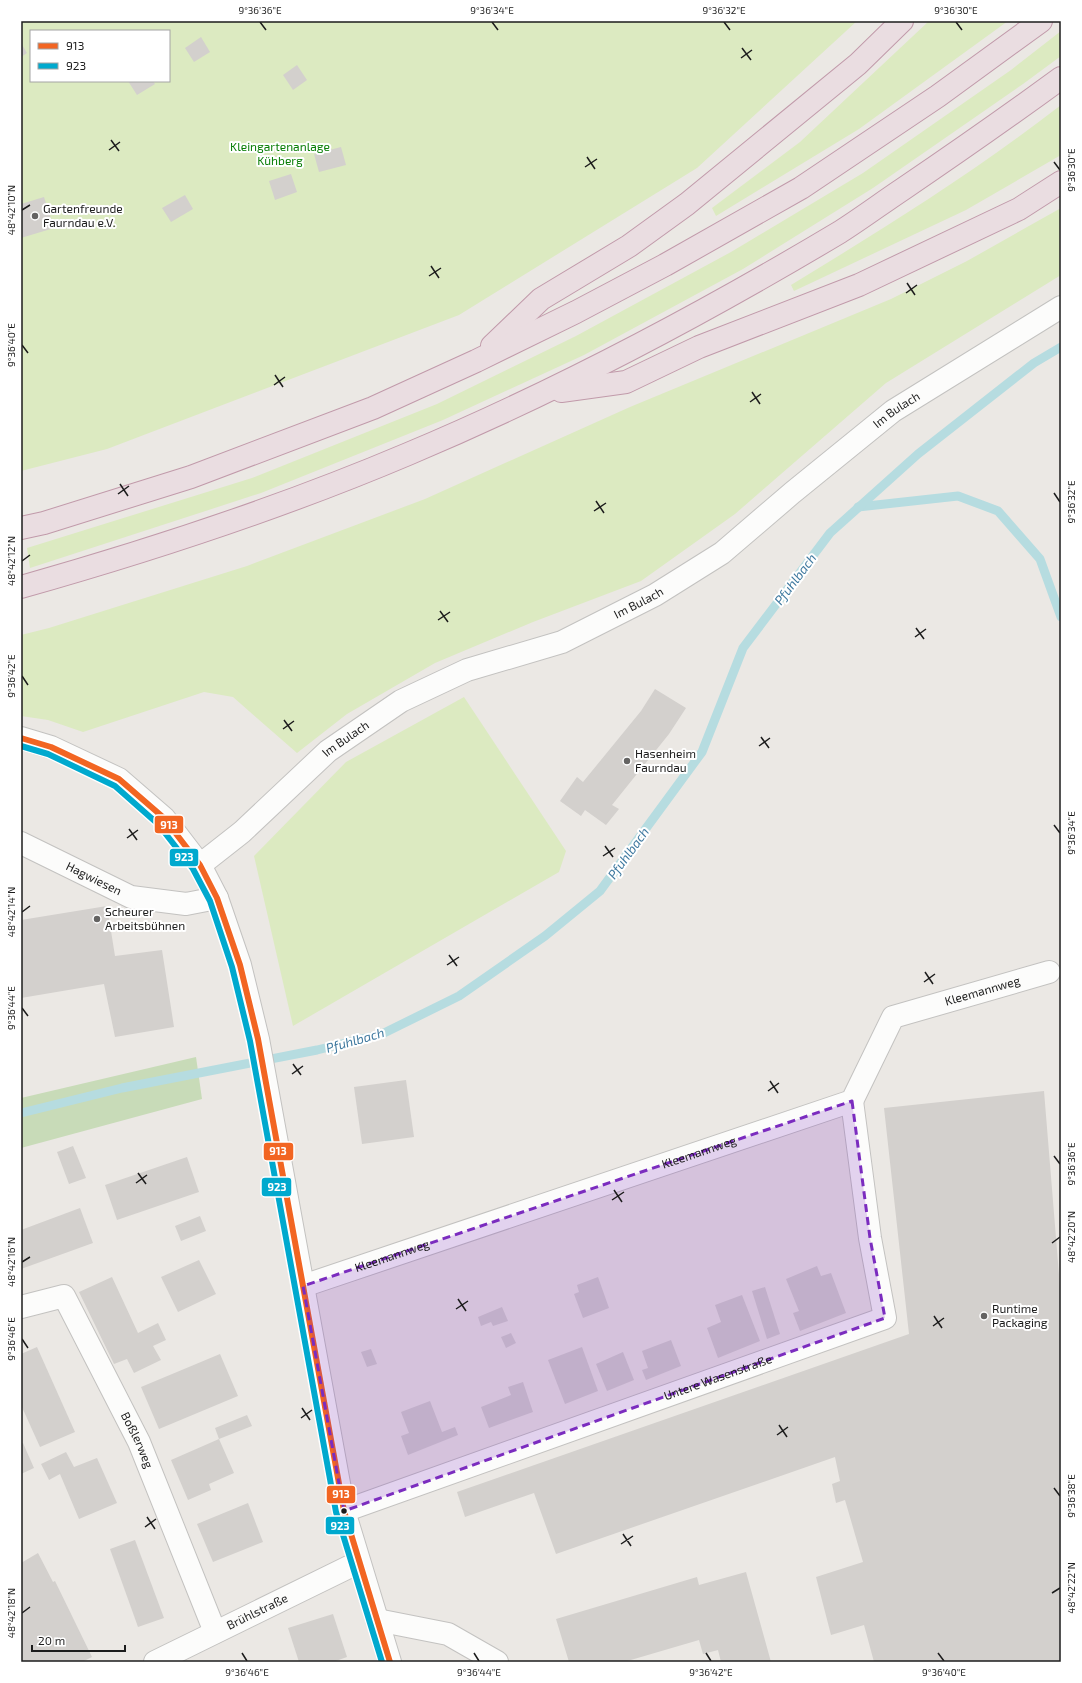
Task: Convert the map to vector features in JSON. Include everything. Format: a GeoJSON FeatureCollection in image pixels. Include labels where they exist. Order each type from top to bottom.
{"type":"FeatureCollection","features":[{"type":"Feature","properties":{"kind":"highway"},"geometry":{"type":"LineString","coordinates":[[476,361],[541,299],[629,246],[687,204],[858,64],[902,21]]}},
{"type":"Feature","properties":{"kind":"highway"},"geometry":{"type":"LineString","coordinates":[[21,528],[44,523],[191,477],[373,408],[476,361],[576,312],[665,265],[801,188],[938,96],[1041,21]]}},
{"type":"Feature","properties":{"kind":"highway"},"geometry":{"type":"LineString","coordinates":[[21,587],[170,542],[290,500],[408,454],[544,393],[696,315],[843,230],[974,141],[1061,78]]}},
{"type":"Feature","properties":{"kind":"highway"},"geometry":{"type":"LineString","coordinates":[[544,393],[626,382],[699,347],[859,285],[1019,209],[1061,182]]}},
{"type":"Feature","properties":{"kind":"street","name":"Im Bulach"},"geometry":{"type":"LineString","coordinates":[[200,864],[242,832],[328,751],[401,701],[467,670],[562,642],[655,595],[722,553],[792,493],[893,411],[1061,307]]}},
{"type":"Feature","properties":{"kind":"street"},"geometry":{"type":"LineString","coordinates":[[21,738],[51,747],[118,779],[164,818],[200,864],[217,898],[240,966],[258,1039],[344,1511],[390,1662]]}},
{"type":"Feature","properties":{"kind":"street","name":"Hagwiesen"},"geometry":{"type":"LineString","coordinates":[[21,843],[131,897],[186,904],[217,898]]}},
{"type":"Feature","properties":{"kind":"street","name":"Kleemannweg"},"geometry":{"type":"LineString","coordinates":[[303,1286],[852,1101],[893,1016],[1049,972]]}},
{"type":"Feature","properties":{"kind":"street","name":"Untere Wasenstraße"},"geometry":{"type":"LineString","coordinates":[[344,1511],[885,1318],[870,1238],[852,1101]]}},
{"type":"Feature","properties":{"kind":"street","name":"Boßlerweg"},"geometry":{"type":"LineString","coordinates":[[21,1307],[64,1296],[139,1442],[215,1632]]}},
{"type":"Feature","properties":{"kind":"street","name":"Brühlstraße"},"geometry":{"type":"LineString","coordinates":[[155,1662],[359,1562]]}},
{"type":"Feature","properties":{"kind":"street"},"geometry":{"type":"LineString","coordinates":[[377,1620],[448,1634],[497,1662]]}},
{"type":"Feature","properties":{"kind":"highlighted area"},"geometry":{"type":"Polygon","coordinates":[[[852,1101],[870,1238],[885,1318],[344,1511],[303,1286],[852,1101]]]}},
{"type":"Feature","properties":{"kind":"green space","name":"Kleingartenanlage Kühberg"},"geometry":{"type":"Polygon","coordinates":[[[21,21],[857,21],[697,168],[459,315],[107,449],[21,471],[21,21]]]}},
{"type":"Feature","properties":{"kind":"green space"},"geometry":{"type":"Polygon","coordinates":[[[929,21],[1008,21],[859,129],[716,216],[712,208],[800,142],[929,21]]]}},
{"type":"Feature","properties":{"kind":"green space"},"geometry":{"type":"Polygon","coordinates":[[[1061,31],[1061,56],[873,188],[743,269],[584,355],[443,420],[261,493],[30,568],[27,548],[252,478],[437,404],[576,336],[731,252],[863,173],[1011,70],[1061,31]]]}},
{"type":"Feature","properties":{"kind":"green space"},"geometry":{"type":"Polygon","coordinates":[[[1061,105],[1061,155],[966,210],[794,291],[791,285],[962,177],[1061,105]]]}},
{"type":"Feature","properties":{"kind":"green space"},"geometry":{"type":"Polygon","coordinates":[[[1061,208],[1061,275],[886,383],[735,514],[641,581],[533,622],[435,663],[347,714],[297,753],[233,697],[204,692],[83,732],[48,720],[21,716],[21,635],[49,628],[247,566],[425,499],[630,407],[891,299],[967,261],[1061,208]]]}},
{"type":"Feature","properties":{"kind":"green space"},"geometry":{"type":"Polygon","coordinates":[[[464,697],[566,851],[559,872],[293,1026],[254,856],[346,762],[464,697]]]}},
{"type":"Feature","properties":{"kind":"green space"},"geometry":{"type":"Polygon","coordinates":[[[196,1057],[202,1099],[21,1148],[21,1098],[196,1057]]]}},
{"type":"Feature","properties":{"kind":"building"},"geometry":{"type":"Polygon","coordinates":[[[201,37],[210,52],[194,62],[185,48],[201,37]]]}},
{"type":"Feature","properties":{"kind":"building"},"geometry":{"type":"Polygon","coordinates":[[[21,43],[27,53],[21,57],[21,43]]]}},
{"type":"Feature","properties":{"kind":"building"},"geometry":{"type":"Polygon","coordinates":[[[297,65],[307,80],[293,90],[283,75],[297,65]]]}},
{"type":"Feature","properties":{"kind":"building"},"geometry":{"type":"Polygon","coordinates":[[[129,82],[154,82],[155,84],[137,95],[129,82]]]}},
{"type":"Feature","properties":{"kind":"building"},"geometry":{"type":"Polygon","coordinates":[[[341,147],[346,165],[319,172],[314,154],[341,147]]]}},
{"type":"Feature","properties":{"kind":"building"},"geometry":{"type":"Polygon","coordinates":[[[291,174],[297,192],[275,200],[269,181],[291,174]]]}},
{"type":"Feature","properties":{"kind":"building"},"geometry":{"type":"Polygon","coordinates":[[[185,195],[193,209],[171,222],[162,208],[185,195]]]}},
{"type":"Feature","properties":{"kind":"building","name":"Gartenfreunde Faurndau e.V."},"geometry":{"type":"Polygon","coordinates":[[[44,197],[54,228],[21,238],[21,204],[44,197]]]}},
{"type":"Feature","properties":{"kind":"building"},"geometry":{"type":"Polygon","coordinates":[[[655,689],[686,708],[669,734],[612,805],[619,809],[606,825],[585,810],[581,816],[560,801],[577,777],[583,782],[641,711],[655,689]]]}},
{"type":"Feature","properties":{"kind":"building"},"geometry":{"type":"Polygon","coordinates":[[[107,906],[115,956],[162,950],[174,1027],[115,1037],[104,984],[21,998],[21,920],[107,906]]]}},
{"type":"Feature","properties":{"kind":"building"},"geometry":{"type":"Polygon","coordinates":[[[406,1080],[414,1137],[362,1144],[354,1087],[406,1080]]]}},
{"type":"Feature","properties":{"kind":"building"},"geometry":{"type":"Polygon","coordinates":[[[1044,1091],[1061,1299],[1061,1662],[874,1662],[864,1625],[831,1635],[816,1577],[863,1562],[845,1500],[836,1503],[832,1484],[840,1481],[835,1457],[556,1554],[534,1493],[465,1517],[457,1492],[909,1334],[884,1108],[1044,1091]]]}},
{"type":"Feature","properties":{"kind":"building"},"geometry":{"type":"Polygon","coordinates":[[[73,1146],[86,1178],[69,1184],[57,1152],[73,1146]]]}},
{"type":"Feature","properties":{"kind":"building"},"geometry":{"type":"Polygon","coordinates":[[[187,1157],[199,1192],[117,1220],[105,1185],[187,1157]]]}},
{"type":"Feature","properties":{"kind":"building"},"geometry":{"type":"Polygon","coordinates":[[[80,1208],[93,1243],[21,1269],[21,1230],[80,1208]]]}},
{"type":"Feature","properties":{"kind":"building"},"geometry":{"type":"Polygon","coordinates":[[[200,1216],[206,1231],[181,1241],[175,1226],[200,1216]]]}},
{"type":"Feature","properties":{"kind":"building"},"geometry":{"type":"Polygon","coordinates":[[[199,1260],[216,1294],[178,1312],[161,1277],[199,1260]]]}},
{"type":"Feature","properties":{"kind":"building"},"geometry":{"type":"Polygon","coordinates":[[[817,1266],[821,1276],[831,1273],[846,1313],[800,1331],[793,1313],[799,1311],[786,1279],[817,1266]]]}},
{"type":"Feature","properties":{"kind":"building"},"geometry":{"type":"Polygon","coordinates":[[[112,1277],[138,1333],[158,1323],[166,1340],[153,1346],[161,1360],[134,1373],[127,1359],[114,1364],[79,1292],[112,1277]]]}},
{"type":"Feature","properties":{"kind":"building"},"geometry":{"type":"Polygon","coordinates":[[[598,1277],[609,1308],[583,1318],[574,1294],[579,1292],[577,1285],[598,1277]]]}},
{"type":"Feature","properties":{"kind":"building"},"geometry":{"type":"Polygon","coordinates":[[[765,1287],[780,1334],[767,1339],[752,1291],[765,1287]]]}},
{"type":"Feature","properties":{"kind":"building"},"geometry":{"type":"Polygon","coordinates":[[[742,1295],[760,1341],[718,1358],[707,1328],[721,1322],[715,1305],[742,1295]]]}},
{"type":"Feature","properties":{"kind":"building"},"geometry":{"type":"Polygon","coordinates":[[[502,1307],[508,1321],[493,1326],[491,1322],[481,1326],[478,1317],[502,1307]]]}},
{"type":"Feature","properties":{"kind":"building"},"geometry":{"type":"Polygon","coordinates":[[[511,1333],[516,1343],[506,1348],[501,1337],[511,1333]]]}},
{"type":"Feature","properties":{"kind":"building"},"geometry":{"type":"Polygon","coordinates":[[[671,1340],[681,1366],[646,1380],[642,1370],[648,1368],[642,1351],[671,1340]]]}},
{"type":"Feature","properties":{"kind":"building"},"geometry":{"type":"Polygon","coordinates":[[[37,1347],[75,1432],[40,1447],[21,1405],[21,1354],[37,1347]]]}},
{"type":"Feature","properties":{"kind":"building"},"geometry":{"type":"Polygon","coordinates":[[[582,1347],[598,1391],[565,1404],[548,1360],[582,1347]]]}},
{"type":"Feature","properties":{"kind":"building"},"geometry":{"type":"Polygon","coordinates":[[[371,1349],[377,1364],[367,1367],[361,1352],[371,1349]]]}},
{"type":"Feature","properties":{"kind":"building"},"geometry":{"type":"Polygon","coordinates":[[[623,1352],[634,1380],[607,1391],[596,1364],[623,1352]]]}},
{"type":"Feature","properties":{"kind":"building"},"geometry":{"type":"Polygon","coordinates":[[[220,1354],[238,1396],[159,1429],[141,1387],[220,1354]]]}},
{"type":"Feature","properties":{"kind":"building"},"geometry":{"type":"Polygon","coordinates":[[[523,1382],[533,1412],[489,1428],[481,1407],[511,1395],[508,1387],[523,1382]]]}},
{"type":"Feature","properties":{"kind":"building"},"geometry":{"type":"Polygon","coordinates":[[[430,1401],[442,1432],[455,1427],[458,1435],[408,1455],[401,1436],[409,1433],[401,1412],[430,1401]]]}},
{"type":"Feature","properties":{"kind":"building"},"geometry":{"type":"Polygon","coordinates":[[[247,1415],[252,1426],[219,1439],[215,1428],[247,1415]]]}},
{"type":"Feature","properties":{"kind":"building"},"geometry":{"type":"Polygon","coordinates":[[[219,1439],[234,1473],[209,1484],[211,1490],[188,1500],[171,1460],[219,1439]]]}},
{"type":"Feature","properties":{"kind":"building"},"geometry":{"type":"Polygon","coordinates":[[[23,1443],[34,1468],[21,1474],[21,1444],[23,1443]]]}},
{"type":"Feature","properties":{"kind":"building"},"geometry":{"type":"Polygon","coordinates":[[[66,1452],[74,1467],[97,1458],[117,1503],[79,1519],[60,1474],[49,1480],[41,1464],[66,1452]]]}},
{"type":"Feature","properties":{"kind":"building"},"geometry":{"type":"Polygon","coordinates":[[[248,1503],[263,1542],[213,1562],[197,1524],[248,1503]]]}},
{"type":"Feature","properties":{"kind":"building"},"geometry":{"type":"Polygon","coordinates":[[[135,1540],[164,1618],[138,1627],[110,1549],[135,1540]]]}},
{"type":"Feature","properties":{"kind":"building"},"geometry":{"type":"Polygon","coordinates":[[[38,1553],[53,1582],[55,1581],[92,1657],[82,1662],[21,1662],[21,1563],[38,1553]]]}},
{"type":"Feature","properties":{"kind":"building"},"geometry":{"type":"Polygon","coordinates":[[[746,1572],[771,1662],[721,1662],[718,1650],[703,1654],[699,1640],[624,1662],[569,1662],[556,1619],[697,1577],[699,1585],[746,1572]]]}},
{"type":"Feature","properties":{"kind":"building"},"geometry":{"type":"Polygon","coordinates":[[[333,1614],[347,1657],[333,1662],[299,1662],[288,1628],[333,1614]]]}},
{"type":"Feature","properties":{"kind":"waterway","name":"Pfuhlbach"},"geometry":{"type":"LineString","coordinates":[[21,1113],[122,1088],[317,1050],[382,1034],[459,996],[545,936],[600,891],[702,752],[743,648],[830,533],[918,454],[1034,363],[1061,347]]}},
{"type":"Feature","properties":{"kind":"waterway"},"geometry":{"type":"LineString","coordinates":[[858,507],[958,496],[998,511],[1040,559],[1061,617]]}},
{"type":"Feature","properties":{"kind":"transit line","name":"913"},"geometry":{"type":"LineString","coordinates":[[21,738],[51,747],[119,779],[164,818],[200,865],[217,898],[240,965],[258,1039],[344,1511],[390,1662]]}},
{"type":"Feature","properties":{"kind":"transit line","name":"923"},"geometry":{"type":"LineString","coordinates":[[21,746],[48,754],[115,786],[158,824],[193,869],[210,901],[232,967],[250,1041],[336,1512],[382,1662]]}},
{"type":"Feature","properties":{"kind":"place","name":"Gartenfreunde Faurndau e.V."},"geometry":{"type":"Point","coordinates":[35,216]}},
{"type":"Feature","properties":{"kind":"place","name":"Hasenheim Faurndau"},"geometry":{"type":"Point","coordinates":[627,761]}},
{"type":"Feature","properties":{"kind":"place","name":"Scheurer Arbeitsbühnen"},"geometry":{"type":"Point","coordinates":[97,919]}},
{"type":"Feature","properties":{"kind":"place","name":"Runtime Packaging"},"geometry":{"type":"Point","coordinates":[984,1316]}}]}
